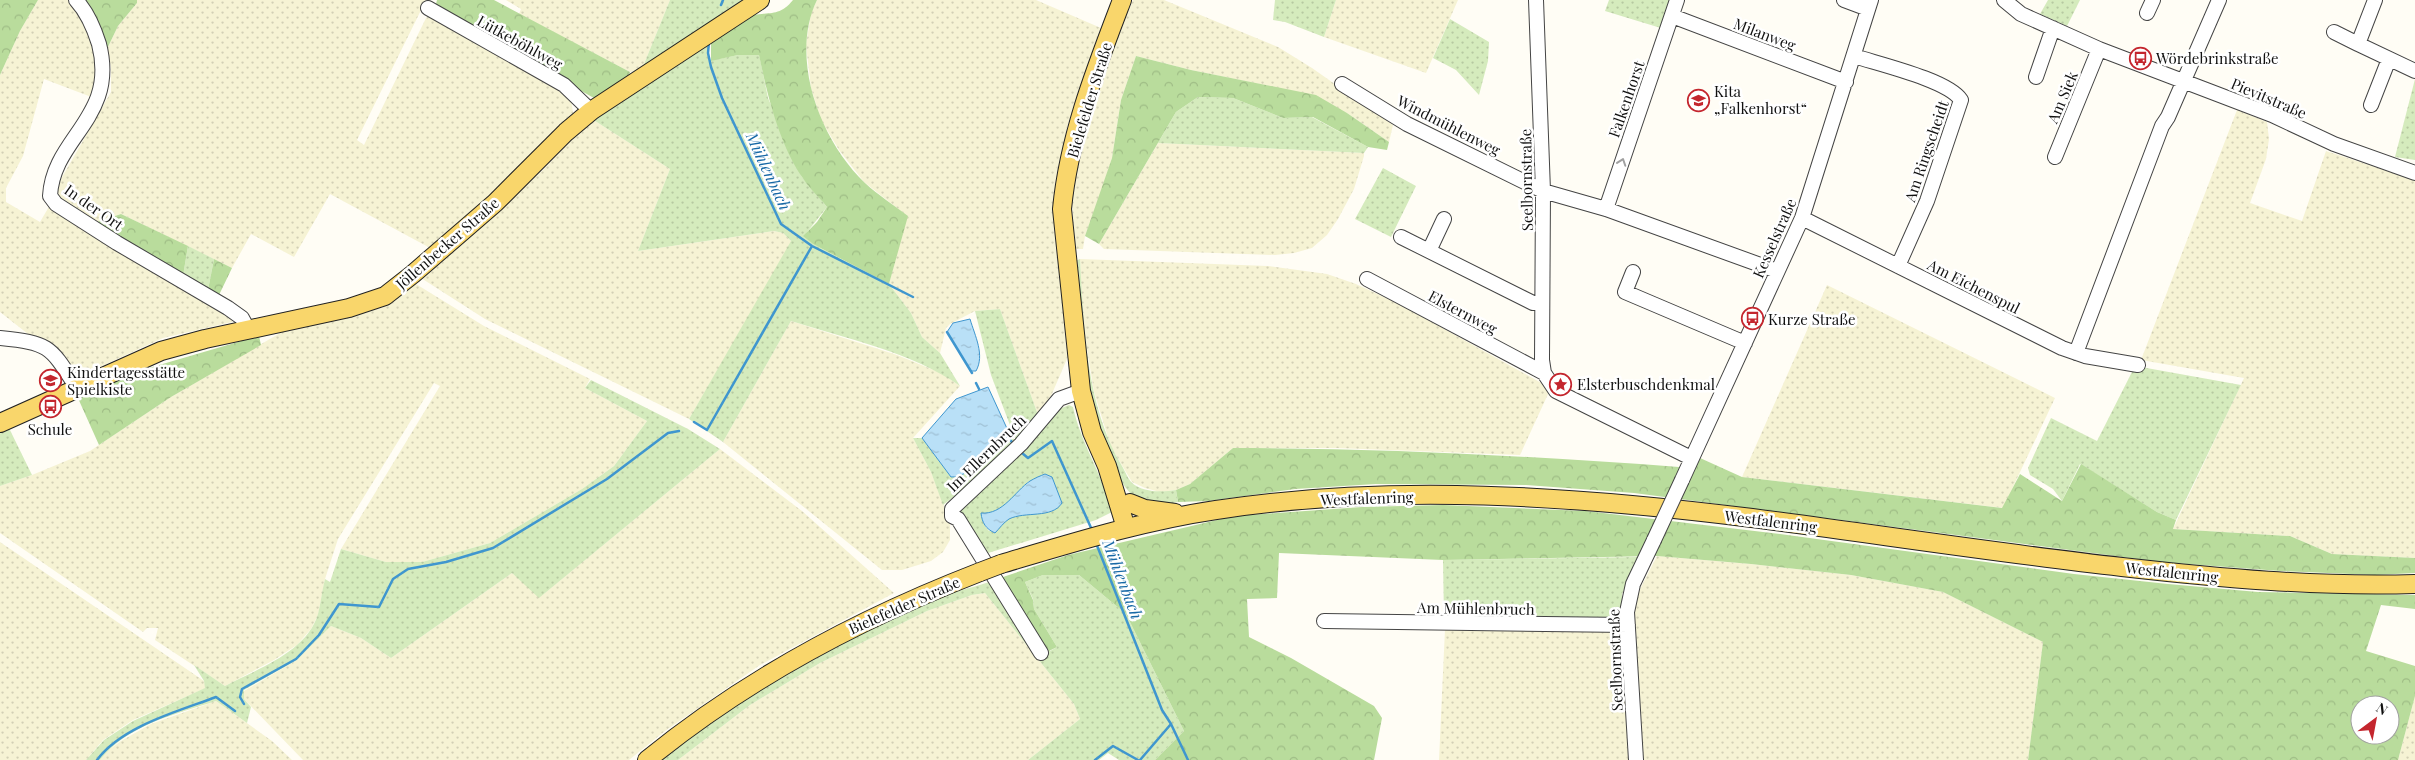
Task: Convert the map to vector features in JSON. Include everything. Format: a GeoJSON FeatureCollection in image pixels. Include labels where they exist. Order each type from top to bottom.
{"type":"FeatureCollection","features":[{"type":"Feature","properties":{"kind":"main road","name":"Jöllenbecker Straße"},"geometry":{"type":"LineString","coordinates":[[0,423],[161,351],[248,329],[349,308],[385,296],[495,203],[566,132],[591,111],[760,0]]}},
{"type":"Feature","properties":{"kind":"main road","name":"Bielefelder Straße"},"geometry":{"type":"LineString","coordinates":[[1122,0],[1080,118],[1065,182],[1062,209],[1081,391],[1092,432],[1132,527]]}},
{"type":"Feature","properties":{"kind":"main road","name":"Bielefelder Straße"},"geometry":{"type":"LineString","coordinates":[[1107,466],[1130,503],[1132,527]]}},
{"type":"Feature","properties":{"kind":"main road","name":"Westfalenring"},"geometry":{"type":"LineString","coordinates":[[1132,527],[1185,515],[1266,503],[1355,497],[1481,496],[1574,500],[1748,518],[2082,563],[2209,577],[2325,583],[2415,584]]}},
{"type":"Feature","properties":{"kind":"main road"},"geometry":{"type":"LineString","coordinates":[[1130,503],[1145,509],[1185,515]]}},
{"type":"Feature","properties":{"kind":"main road","name":"Bielefelder Straße"},"geometry":{"type":"LineString","coordinates":[[648,760],[714,710],[834,637],[891,609],[1001,564],[1132,527]]}},
{"type":"Feature","properties":{"kind":"street","name":"In der Ort"},"geometry":{"type":"LineString","coordinates":[[76,0],[94,27],[103,70],[102,86],[97,101],[54,176],[50,196],[56,204],[117,243],[228,308],[242,318],[248,329]]}},
{"type":"Feature","properties":{"kind":"street","name":"Seelbornstraße"},"geometry":{"type":"LineString","coordinates":[[1536,0],[1543,191],[1541,303],[1543,366]]}},
{"type":"Feature","properties":{"kind":"street","name":"Falkenhorst"},"geometry":{"type":"LineString","coordinates":[[1606,208],[1677,0]]}},
{"type":"Feature","properties":{"kind":"street"},"geometry":{"type":"LineString","coordinates":[[1844,0],[1869,4]]}},
{"type":"Feature","properties":{"kind":"street","name":"Pievitstraße"},"geometry":{"type":"LineString","coordinates":[[2004,0],[2022,14],[2099,49],[2272,115],[2334,144],[2415,173]]}},
{"type":"Feature","properties":{"kind":"street"},"geometry":{"type":"LineString","coordinates":[[2147,14],[2153,0]]}},
{"type":"Feature","properties":{"kind":"street"},"geometry":{"type":"LineString","coordinates":[[2076,354],[2162,126],[2168,117],[2219,0]]}},
{"type":"Feature","properties":{"kind":"street"},"geometry":{"type":"LineString","coordinates":[[2358,44],[2375,0]]}},
{"type":"Feature","properties":{"kind":"street","name":"Kesselstraße"},"geometry":{"type":"LineString","coordinates":[[1682,480],[1802,218],[1869,4]]}},
{"type":"Feature","properties":{"kind":"street","name":"Lütkeböhlweg"},"geometry":{"type":"LineString","coordinates":[[428,8],[564,86],[591,111]]}},
{"type":"Feature","properties":{"kind":"street","name":"Milanweg"},"geometry":{"type":"LineString","coordinates":[[1672,16],[1846,82]]}},
{"type":"Feature","properties":{"kind":"street"},"geometry":{"type":"LineString","coordinates":[[2036,77],[2053,28]]}},
{"type":"Feature","properties":{"kind":"street"},"geometry":{"type":"LineString","coordinates":[[2334,32],[2415,72]]}},
{"type":"Feature","properties":{"kind":"street","name":"Am Siek"},"geometry":{"type":"LineString","coordinates":[[2055,157],[2099,49]]}},
{"type":"Feature","properties":{"kind":"street","name":"Am Ringscheidt"},"geometry":{"type":"LineString","coordinates":[[1854,56],[1927,79],[1955,93],[1961,100],[1927,201],[1898,266]]}},
{"type":"Feature","properties":{"kind":"street"},"geometry":{"type":"LineString","coordinates":[[2371,105],[2389,59]]}},
{"type":"Feature","properties":{"kind":"street","name":"Windmühlenweg"},"geometry":{"type":"LineString","coordinates":[[1342,84],[1407,124],[1543,191]]}},
{"type":"Feature","properties":{"kind":"street"},"geometry":{"type":"LineString","coordinates":[[1543,191],[1606,208],[1777,271]]}},
{"type":"Feature","properties":{"kind":"street","name":"Am Eichenspul"},"geometry":{"type":"LineString","coordinates":[[1802,218],[2076,354],[2138,365]]}},
{"type":"Feature","properties":{"kind":"street"},"geometry":{"type":"LineString","coordinates":[[1429,251],[1444,219]]}},
{"type":"Feature","properties":{"kind":"street"},"geometry":{"type":"LineString","coordinates":[[1401,237],[1533,303],[1541,303]]}},
{"type":"Feature","properties":{"kind":"street"},"geometry":{"type":"LineString","coordinates":[[1633,272],[1625,292],[1745,343]]}},
{"type":"Feature","properties":{"kind":"street","name":"Elsternweg"},"geometry":{"type":"LineString","coordinates":[[1367,279],[1543,366]]}},
{"type":"Feature","properties":{"kind":"street"},"geometry":{"type":"LineString","coordinates":[[0,338],[35,342],[48,349],[56,356],[77,388]]}},
{"type":"Feature","properties":{"kind":"street"},"geometry":{"type":"LineString","coordinates":[[1543,366],[1556,391],[1691,458]]}},
{"type":"Feature","properties":{"kind":"street","name":"Im Ellernbruch"},"geometry":{"type":"LineString","coordinates":[[1041,653],[958,519],[952,516],[952,509],[1021,444],[1059,399],[1081,391]]}},
{"type":"Feature","properties":{"kind":"street","name":"Seelbornstraße"},"geometry":{"type":"LineString","coordinates":[[1636,760],[1628,600],[1633,584],[1682,480]]}},
{"type":"Feature","properties":{"kind":"street","name":"Am Mühlenbruch"},"geometry":{"type":"LineString","coordinates":[[1324,621],[1628,625]]}},
{"type":"Feature","properties":{"kind":"shaded area"},"geometry":{"type":"Polygon","coordinates":[[[38,0],[70,0],[91,33],[101,71],[94,98],[44,79],[23,156],[6,188],[6,202],[40,222],[50,205],[233,314],[232,322],[163,338],[78,377],[61,351],[28,334],[0,312],[0,75],[20,31],[38,0]]]}},
{"type":"Feature","properties":{"kind":"shaded area"},"geometry":{"type":"Polygon","coordinates":[[[137,0],[426,0],[357,140],[364,145],[426,18],[432,14],[550,80],[571,99],[573,113],[479,208],[432,249],[330,194],[294,257],[251,234],[232,268],[121,214],[94,223],[59,201],[57,186],[111,92],[111,67],[107,49],[118,26],[137,3],[137,0]]]}},
{"type":"Feature","properties":{"kind":"shaded area"},"geometry":{"type":"Polygon","coordinates":[[[506,0],[670,0],[642,69],[630,72],[519,14],[521,9],[506,0]]]}},
{"type":"Feature","properties":{"kind":"shaded area"},"geometry":{"type":"Polygon","coordinates":[[[817,0],[1036,0],[1101,28],[1067,127],[1056,210],[1070,352],[1051,396],[1038,415],[1000,309],[975,311],[950,324],[946,328],[940,353],[922,337],[911,313],[889,284],[907,216],[864,182],[839,150],[821,120],[811,88],[806,45],[811,13],[817,0]]]}},
{"type":"Feature","properties":{"kind":"shaded area"},"geometry":{"type":"Polygon","coordinates":[[[1133,0],[1164,0],[1278,47],[1312,68],[1393,125],[1389,142],[1347,113],[1269,86],[1191,70],[1136,56],[1121,100],[1112,158],[1103,187],[1085,236],[1083,249],[1074,249],[1072,196],[1082,146],[1111,52],[1133,0]]]}},
{"type":"Feature","properties":{"kind":"shaded area"},"geometry":{"type":"Polygon","coordinates":[[[1336,0],[1458,0],[1426,73],[1324,37],[1336,0]]]}},
{"type":"Feature","properties":{"kind":"shaded area"},"geometry":{"type":"Polygon","coordinates":[[[2237,110],[2267,122],[2269,139],[2266,159],[2250,203],[2302,221],[2326,151],[2415,180],[2415,558],[2332,554],[2290,536],[2173,529],[2244,378],[2141,360],[2237,110]]]}},
{"type":"Feature","properties":{"kind":"shaded area"},"geometry":{"type":"Polygon","coordinates":[[[592,119],[670,169],[638,251],[774,231],[783,233],[792,242],[689,419],[485,319],[421,278],[542,171],[592,119]]]}},
{"type":"Feature","properties":{"kind":"shaded area"},"geometry":{"type":"Polygon","coordinates":[[[1158,143],[1364,153],[1364,156],[1354,189],[1338,219],[1327,235],[1312,248],[1294,253],[1275,255],[1104,249],[1099,244],[1158,143]]]}},
{"type":"Feature","properties":{"kind":"shaded area"},"geometry":{"type":"Polygon","coordinates":[[[1080,259],[1268,266],[1327,274],[1356,284],[1401,305],[1545,385],[1549,392],[1520,455],[1336,448],[1233,448],[1190,484],[1176,490],[1160,492],[1145,488],[1132,482],[1111,447],[1094,392],[1083,324],[1080,259]]]}},
{"type":"Feature","properties":{"kind":"shaded area"},"geometry":{"type":"Polygon","coordinates":[[[416,284],[484,326],[590,379],[585,388],[647,421],[614,466],[582,489],[490,543],[422,562],[386,562],[341,549],[440,386],[434,383],[338,539],[325,579],[318,615],[311,629],[297,645],[274,660],[225,686],[155,640],[158,628],[147,628],[143,632],[0,533],[0,486],[90,451],[171,397],[287,329],[382,308],[416,284]]]}},
{"type":"Feature","properties":{"kind":"shaded area"},"geometry":{"type":"Polygon","coordinates":[[[1827,285],[2055,398],[2003,508],[1742,477],[1827,285]]]}},
{"type":"Feature","properties":{"kind":"shaded area"},"geometry":{"type":"Polygon","coordinates":[[[791,321],[897,355],[941,373],[960,386],[913,438],[931,472],[950,521],[950,540],[943,552],[931,561],[902,570],[882,570],[723,442],[791,321]]]}},
{"type":"Feature","properties":{"kind":"shaded area"},"geometry":{"type":"Polygon","coordinates":[[[720,449],[802,511],[894,593],[760,665],[665,731],[629,760],[303,760],[244,699],[244,691],[297,660],[331,626],[361,638],[391,658],[512,573],[540,597],[720,449]]]}},
{"type":"Feature","properties":{"kind":"shaded area"},"geometry":{"type":"Polygon","coordinates":[[[0,542],[204,681],[206,688],[133,720],[103,740],[86,760],[0,760],[0,542]]]}},
{"type":"Feature","properties":{"kind":"shaded area"},"geometry":{"type":"Polygon","coordinates":[[[1657,556],[1851,575],[1943,592],[2043,642],[2028,760],[1642,760],[1632,623],[1635,599],[1657,556]]]}},
{"type":"Feature","properties":{"kind":"shaded area"},"geometry":{"type":"Polygon","coordinates":[[[985,593],[1074,704],[1080,719],[1028,760],[678,760],[750,705],[820,663],[927,611],[972,595],[985,593]]]}},
{"type":"Feature","properties":{"kind":"shaded area"},"geometry":{"type":"Polygon","coordinates":[[[1619,628],[1625,638],[1632,760],[1439,760],[1445,629],[1619,628]]]}},
{"type":"Feature","properties":{"kind":"shaded area"},"geometry":{"type":"Polygon","coordinates":[[[2415,696],[2415,760],[2398,760],[2415,696]]]}},
{"type":"Feature","properties":{"kind":"shaded area"},"geometry":{"type":"Polygon","coordinates":[[[216,701],[272,741],[292,760],[100,760],[106,752],[121,741],[151,724],[216,701]]]}},
{"type":"Feature","properties":{"kind":"green space"},"geometry":{"type":"Polygon","coordinates":[[[0,0],[38,0],[20,31],[0,75],[0,0]]]}},
{"type":"Feature","properties":{"kind":"green space"},"geometry":{"type":"Polygon","coordinates":[[[83,0],[137,0],[137,3],[118,26],[107,49],[98,22],[83,0]]]}},
{"type":"Feature","properties":{"kind":"green space"},"geometry":{"type":"Polygon","coordinates":[[[437,0],[494,0],[630,72],[628,79],[602,97],[594,98],[445,16],[436,4],[437,0]]]}},
{"type":"Feature","properties":{"kind":"green space"},"geometry":{"type":"Polygon","coordinates":[[[670,0],[747,0],[642,69],[670,0]]]}},
{"type":"Feature","properties":{"kind":"green space"},"geometry":{"type":"Polygon","coordinates":[[[793,0],[817,0],[809,23],[806,47],[808,72],[814,97],[823,121],[835,144],[849,165],[865,183],[908,216],[889,284],[813,244],[803,236],[817,222],[827,207],[805,181],[794,164],[780,134],[759,55],[738,55],[711,61],[711,42],[731,25],[751,15],[782,10],[793,0]]]}},
{"type":"Feature","properties":{"kind":"green space"},"geometry":{"type":"Polygon","coordinates":[[[1275,0],[1336,0],[1324,37],[1285,22],[1273,20],[1275,0]]]}},
{"type":"Feature","properties":{"kind":"green space"},"geometry":{"type":"Polygon","coordinates":[[[1609,0],[1674,0],[1664,29],[1605,11],[1609,0]]]}},
{"type":"Feature","properties":{"kind":"green space"},"geometry":{"type":"Polygon","coordinates":[[[2048,0],[2080,0],[2067,26],[2040,14],[2048,0]]]}},
{"type":"Feature","properties":{"kind":"green space"},"geometry":{"type":"Polygon","coordinates":[[[1450,19],[1489,42],[1488,61],[1479,95],[1456,70],[1433,58],[1450,19]]]}},
{"type":"Feature","properties":{"kind":"green space"},"geometry":{"type":"Polygon","coordinates":[[[708,43],[709,61],[738,55],[759,54],[768,98],[802,177],[827,207],[804,236],[813,244],[889,284],[911,313],[922,337],[940,353],[960,386],[941,374],[900,355],[791,321],[723,442],[689,419],[791,241],[783,233],[774,231],[638,251],[670,169],[592,119],[708,43]]]}},
{"type":"Feature","properties":{"kind":"green space"},"geometry":{"type":"Polygon","coordinates":[[[1136,56],[1191,70],[1316,95],[1347,113],[1389,142],[1387,150],[1368,147],[1313,117],[1283,118],[1233,98],[1198,97],[1176,112],[1099,244],[1085,236],[1112,158],[1121,100],[1136,56]]]}},
{"type":"Feature","properties":{"kind":"green space"},"geometry":{"type":"Polygon","coordinates":[[[2415,79],[2415,160],[2395,157],[2415,79]]]}},
{"type":"Feature","properties":{"kind":"green space"},"geometry":{"type":"Polygon","coordinates":[[[1198,97],[1233,98],[1283,118],[1312,117],[1368,147],[1364,153],[1158,143],[1176,112],[1198,97]]]}},
{"type":"Feature","properties":{"kind":"green space"},"geometry":{"type":"Polygon","coordinates":[[[1383,168],[1416,186],[1391,237],[1355,219],[1383,168]]]}},
{"type":"Feature","properties":{"kind":"green space"},"geometry":{"type":"Polygon","coordinates":[[[121,214],[188,246],[183,276],[94,223],[121,214]]]}},
{"type":"Feature","properties":{"kind":"green space"},"geometry":{"type":"Polygon","coordinates":[[[188,246],[214,259],[208,290],[183,276],[188,246]]]}},
{"type":"Feature","properties":{"kind":"green space"},"geometry":{"type":"Polygon","coordinates":[[[214,259],[232,268],[219,295],[208,290],[214,259]]]}},
{"type":"Feature","properties":{"kind":"green space"},"geometry":{"type":"Polygon","coordinates":[[[1080,259],[1089,366],[1101,418],[1110,442],[1132,483],[1148,490],[1176,490],[1178,502],[1166,504],[1147,503],[1131,494],[1116,472],[1100,435],[1087,387],[1079,337],[1072,262],[1080,259]]]}},
{"type":"Feature","properties":{"kind":"green space"},"geometry":{"type":"Polygon","coordinates":[[[1000,309],[1038,415],[1032,425],[1010,450],[943,505],[931,472],[913,438],[922,438],[951,477],[966,473],[1010,435],[1016,441],[991,375],[975,311],[1000,309]]]}},
{"type":"Feature","properties":{"kind":"green space"},"geometry":{"type":"Polygon","coordinates":[[[259,336],[261,345],[171,397],[99,445],[77,396],[142,370],[259,336]]]}},
{"type":"Feature","properties":{"kind":"green space"},"geometry":{"type":"Polygon","coordinates":[[[2141,367],[2241,385],[2176,520],[2157,512],[2080,464],[2062,501],[2053,489],[2030,475],[2028,468],[2051,418],[2097,441],[2134,368],[2141,367]]]}},
{"type":"Feature","properties":{"kind":"green space"},"geometry":{"type":"Polygon","coordinates":[[[591,380],[688,429],[720,449],[539,598],[512,573],[391,658],[361,638],[331,626],[297,660],[244,690],[244,699],[251,707],[247,723],[216,701],[153,722],[124,738],[100,760],[86,760],[104,740],[133,721],[205,688],[204,681],[194,665],[225,686],[266,666],[292,649],[312,627],[318,614],[325,579],[330,582],[341,549],[386,562],[422,562],[490,543],[582,489],[614,466],[647,421],[585,388],[591,380]]]}},
{"type":"Feature","properties":{"kind":"green space"},"geometry":{"type":"Polygon","coordinates":[[[1069,405],[1073,407],[1081,434],[1103,485],[1112,512],[1096,520],[988,553],[983,552],[958,512],[1050,422],[1057,410],[1069,405]],[[1029,481],[1008,503],[996,511],[982,513],[985,526],[989,531],[1016,516],[1048,512],[1029,481]]]}},
{"type":"Feature","properties":{"kind":"green space"},"geometry":{"type":"Polygon","coordinates":[[[8,426],[32,475],[0,486],[0,430],[8,426]]]}},
{"type":"Feature","properties":{"kind":"green space"},"geometry":{"type":"Polygon","coordinates":[[[1233,448],[1345,449],[1456,453],[1679,467],[1700,458],[1742,477],[2002,508],[2020,474],[2062,501],[2081,464],[2157,512],[2176,520],[2173,529],[2290,536],[2332,554],[2415,558],[2415,573],[2375,575],[2280,571],[2161,562],[1634,493],[1526,485],[1376,484],[1295,489],[1208,501],[1178,502],[1176,490],[1190,484],[1233,448]]]}},
{"type":"Feature","properties":{"kind":"green space"},"geometry":{"type":"Polygon","coordinates":[[[1443,505],[1586,511],[1780,534],[2074,574],[2168,584],[2258,592],[2415,595],[2415,609],[2381,605],[2366,651],[2415,666],[2415,696],[2398,760],[2028,760],[2043,642],[1943,592],[1851,575],[1657,556],[1443,560],[1279,553],[1277,598],[1247,599],[1249,637],[1291,658],[1374,706],[1382,718],[1374,760],[1155,760],[1184,731],[1126,614],[1079,575],[1043,575],[1025,582],[1033,600],[1034,609],[1057,647],[1049,651],[1000,578],[1068,555],[1234,516],[1362,507],[1443,505]]]}},
{"type":"Feature","properties":{"kind":"green space"},"geometry":{"type":"Polygon","coordinates":[[[1638,557],[1622,594],[1622,615],[1619,620],[1444,619],[1443,560],[1638,557]]]}},
{"type":"Feature","properties":{"kind":"green space"},"geometry":{"type":"Polygon","coordinates":[[[1043,575],[1079,575],[1126,614],[1184,731],[1155,760],[1119,760],[1108,753],[1099,760],[1028,760],[1080,719],[1074,704],[985,593],[972,595],[927,611],[820,663],[750,705],[678,760],[660,760],[693,735],[763,688],[835,646],[910,610],[949,594],[1000,578],[1050,651],[1057,647],[1034,609],[1033,599],[1025,582],[1043,575]]]}},
{"type":"Feature","properties":{"kind":"water"},"geometry":{"type":"Polygon","coordinates":[[[970,319],[980,359],[976,371],[971,371],[947,332],[953,323],[970,319]]]}},
{"type":"Feature","properties":{"kind":"water"},"geometry":{"type":"Polygon","coordinates":[[[988,387],[1010,435],[966,473],[951,477],[922,438],[956,399],[988,387]]]}},
{"type":"Feature","properties":{"kind":"water"},"geometry":{"type":"Polygon","coordinates":[[[1045,474],[1052,477],[1062,503],[1058,508],[1045,513],[1023,515],[1009,519],[995,533],[987,528],[983,523],[981,513],[989,513],[996,510],[1008,502],[1024,485],[1045,474]]]}},
{"type":"Feature","properties":{"kind":"waterway","name":"Mühlenbach"},"geometry":{"type":"LineString","coordinates":[[721,5],[723,0]]}},
{"type":"Feature","properties":{"kind":"waterway","name":"Mühlenbach"},"geometry":{"type":"LineString","coordinates":[[709,42],[708,53],[711,67],[722,98],[781,224],[812,246],[913,297]]}},
{"type":"Feature","properties":{"kind":"waterway"},"geometry":{"type":"LineString","coordinates":[[694,422],[707,430],[812,246]]}},
{"type":"Feature","properties":{"kind":"waterway","name":"Mühlenbach"},"geometry":{"type":"LineString","coordinates":[[947,332],[972,373]]}},
{"type":"Feature","properties":{"kind":"waterway","name":"Mühlenbach"},"geometry":{"type":"LineString","coordinates":[[976,383],[979,389]]}},
{"type":"Feature","properties":{"kind":"waterway"},"geometry":{"type":"LineString","coordinates":[[244,704],[240,697],[242,689],[296,659],[319,635],[339,604],[379,607],[393,579],[408,569],[446,562],[493,548],[607,479],[668,433],[679,431]]}},
{"type":"Feature","properties":{"kind":"waterway","name":"Mühlenbach"},"geometry":{"type":"LineString","coordinates":[[1005,435],[1013,443]]}},
{"type":"Feature","properties":{"kind":"waterway","name":"Mühlenbach"},"geometry":{"type":"LineString","coordinates":[[1022,453],[1028,458],[1052,441],[1092,530]]}},
{"type":"Feature","properties":{"kind":"waterway","name":"Mühlenbach"},"geometry":{"type":"LineString","coordinates":[[1096,543],[1162,710],[1171,724],[1188,760]]}},
{"type":"Feature","properties":{"kind":"waterway"},"geometry":{"type":"LineString","coordinates":[[97,760],[108,748],[136,729],[169,714],[216,697],[235,711]]}},
{"type":"Feature","properties":{"kind":"waterway"},"geometry":{"type":"LineString","coordinates":[[1140,760],[1171,724]]}},
{"type":"Feature","properties":{"kind":"waterway"},"geometry":{"type":"LineString","coordinates":[[1095,760],[1113,746],[1138,760]]}},
{"type":"Feature","properties":{"kind":"place","name":"Wördebrinkstraße"},"geometry":{"type":"Point","coordinates":[2140,58]}},
{"type":"Feature","properties":{"kind":"place","name":"Kita „Falkenhorst“"},"geometry":{"type":"Point","coordinates":[1698,100]}},
{"type":"Feature","properties":{"kind":"place","name":"Kurze Straße"},"geometry":{"type":"Point","coordinates":[1752,319]}},
{"type":"Feature","properties":{"kind":"place","name":"Kindertagesstätte Spielkiste"},"geometry":{"type":"Point","coordinates":[51,381]}},
{"type":"Feature","properties":{"kind":"place","name":"Elsterbuschdenkmal"},"geometry":{"type":"Point","coordinates":[1561,384]}},
{"type":"Feature","properties":{"kind":"place","name":"Schule"},"geometry":{"type":"Point","coordinates":[50,406]}}]}
